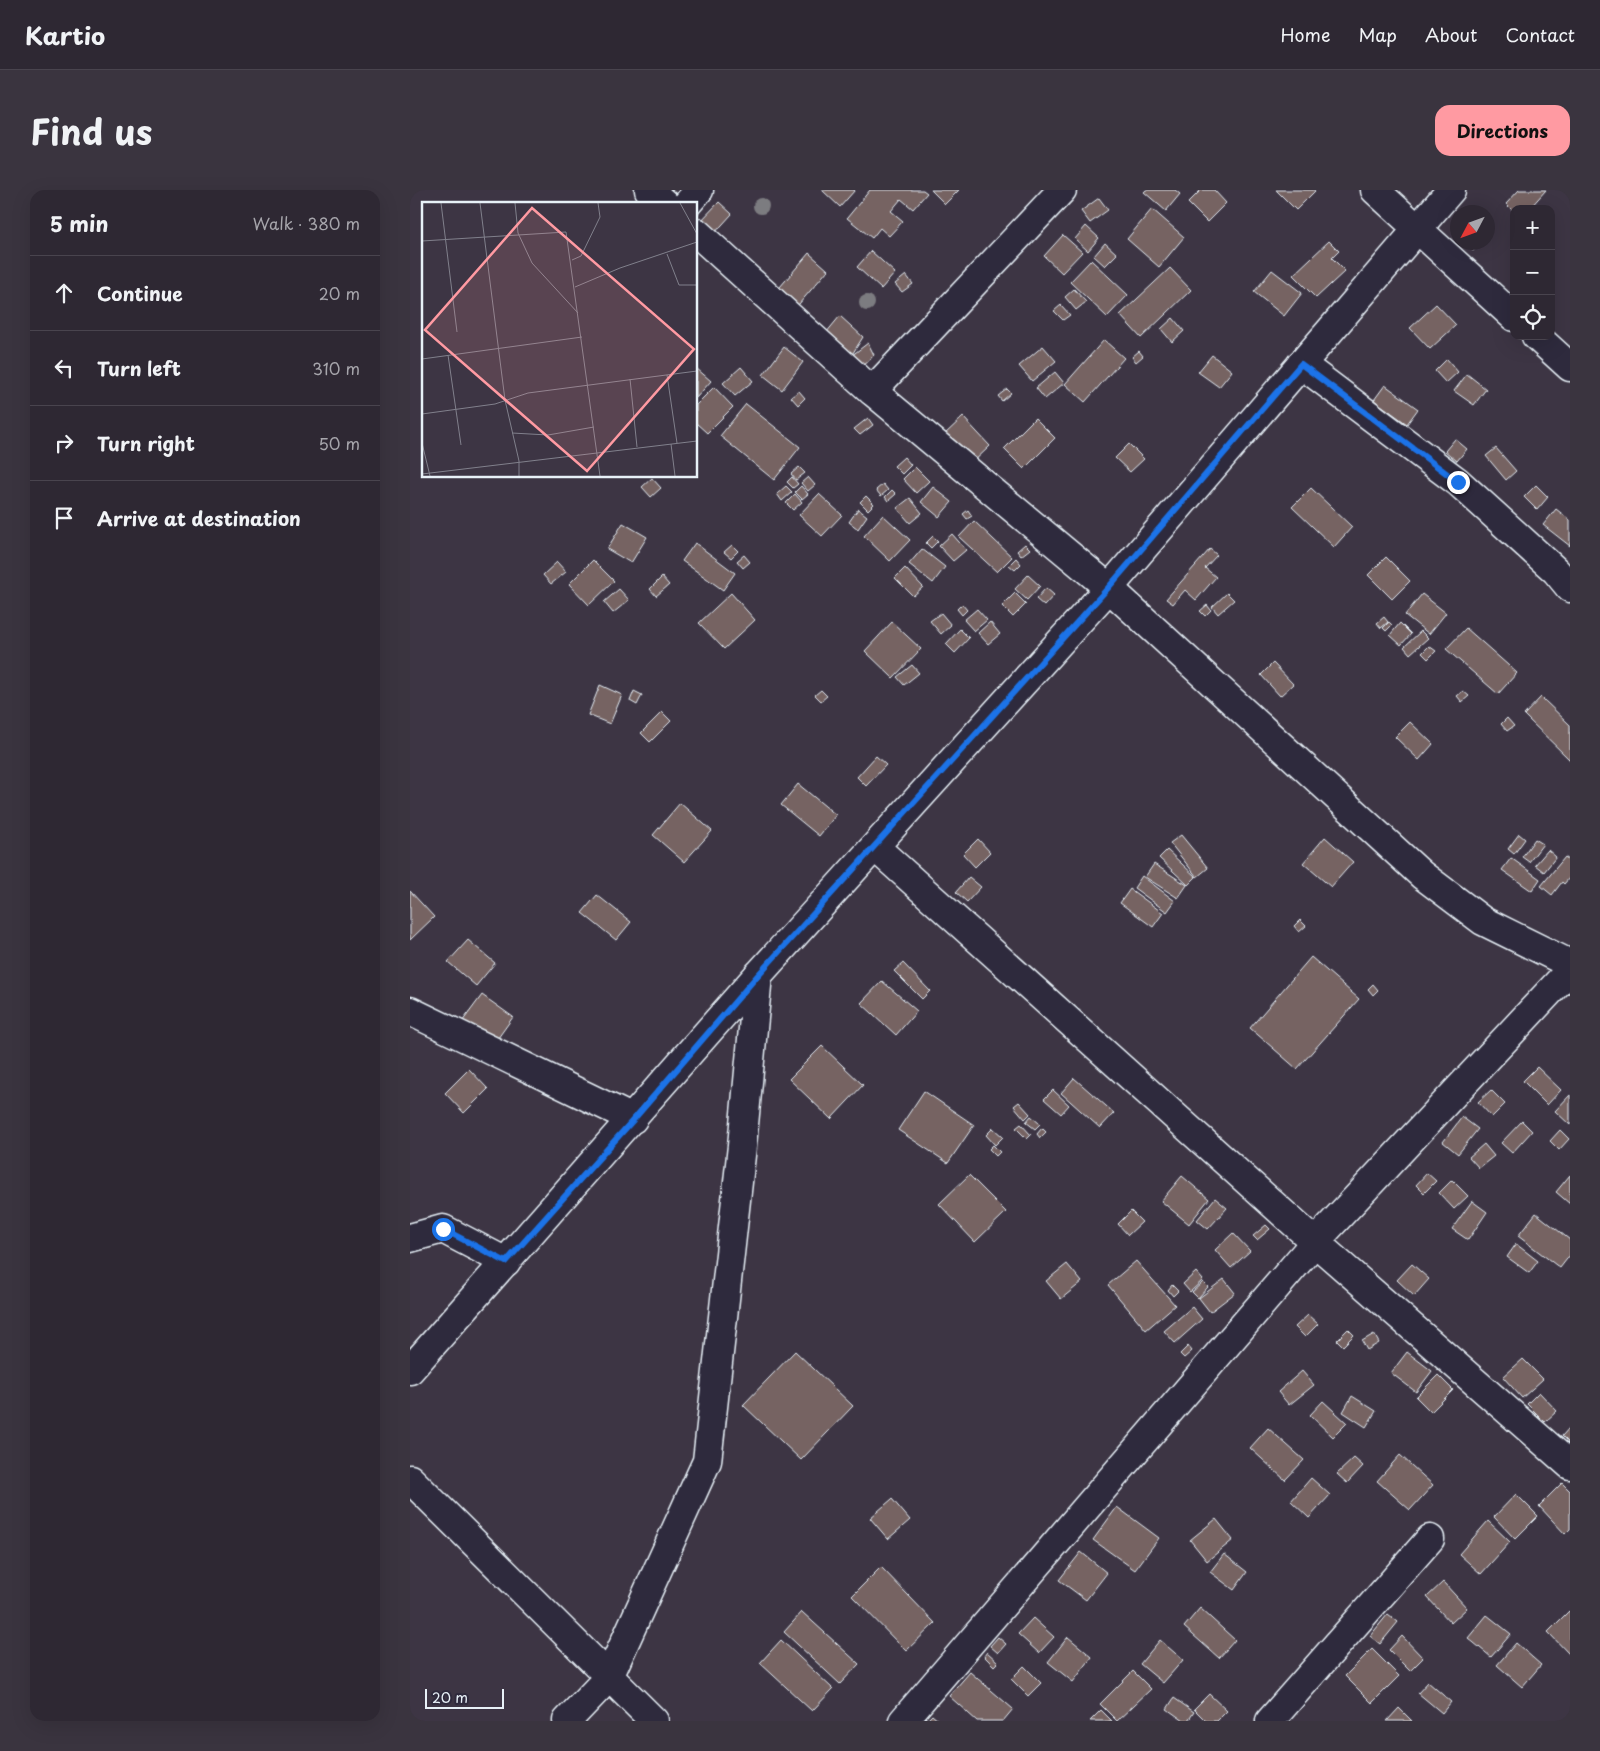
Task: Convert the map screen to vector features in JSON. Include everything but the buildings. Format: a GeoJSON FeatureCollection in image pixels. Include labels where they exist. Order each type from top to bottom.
{"type":"FeatureCollection","features":[{"type":"Feature","properties":{"kind":"street"},"geometry":{"type":"LineString","coordinates":[[649,190],[663,202]]}},
{"type":"Feature","properties":{"kind":"street"},"geometry":{"type":"LineString","coordinates":[[689,202],[698,190]]}},
{"type":"Feature","properties":{"kind":"street"},"geometry":{"type":"LineString","coordinates":[[872,391],[1062,190]]}},
{"type":"Feature","properties":{"kind":"street"},"geometry":{"type":"LineString","coordinates":[[1375,190],[1510,312]]}},
{"type":"Feature","properties":{"kind":"street"},"geometry":{"type":"LineString","coordinates":[[410,1370],[634,1119],[758,975],[1108,588],[1451,190]]}},
{"type":"Feature","properties":{"kind":"street"},"geometry":{"type":"LineString","coordinates":[[698,234],[872,391],[1108,588],[1422,875],[1484,921],[1570,964]]}},
{"type":"Feature","properties":{"kind":"street"},"geometry":{"type":"LineString","coordinates":[[1540,340],[1570,367]]}},
{"type":"Feature","properties":{"kind":"street"},"geometry":{"type":"LineString","coordinates":[[1301,364],[1458,482],[1556,571],[1570,588]]}},
{"type":"Feature","properties":{"kind":"street"},"geometry":{"type":"LineString","coordinates":[[874,847],[1315,1242],[1570,1465]]}},
{"type":"Feature","properties":{"kind":"street"},"geometry":{"type":"LineString","coordinates":[[903,1721],[1315,1242],[1570,970]]}},
{"type":"Feature","properties":{"kind":"street"},"geometry":{"type":"LineString","coordinates":[[567,1721],[609,1677],[707,1462],[742,1146],[758,975]]}},
{"type":"Feature","properties":{"kind":"street"},"geometry":{"type":"LineString","coordinates":[[410,1011],[634,1119]]}},
{"type":"Feature","properties":{"kind":"street"},"geometry":{"type":"LineString","coordinates":[[410,1238],[443,1229],[506,1262]]}},
{"type":"Feature","properties":{"kind":"street"},"geometry":{"type":"LineString","coordinates":[[410,1479],[654,1721]]}},
{"type":"Feature","properties":{"kind":"street"},"geometry":{"type":"LineString","coordinates":[[1270,1721],[1430,1539]]}},
{"type":"Feature","properties":{"kind":"route"},"geometry":{"type":"LineString","coordinates":[[443,1229],[506,1262],[634,1119],[758,975],[1108,588],[1301,364],[1458,482]]}}]}
